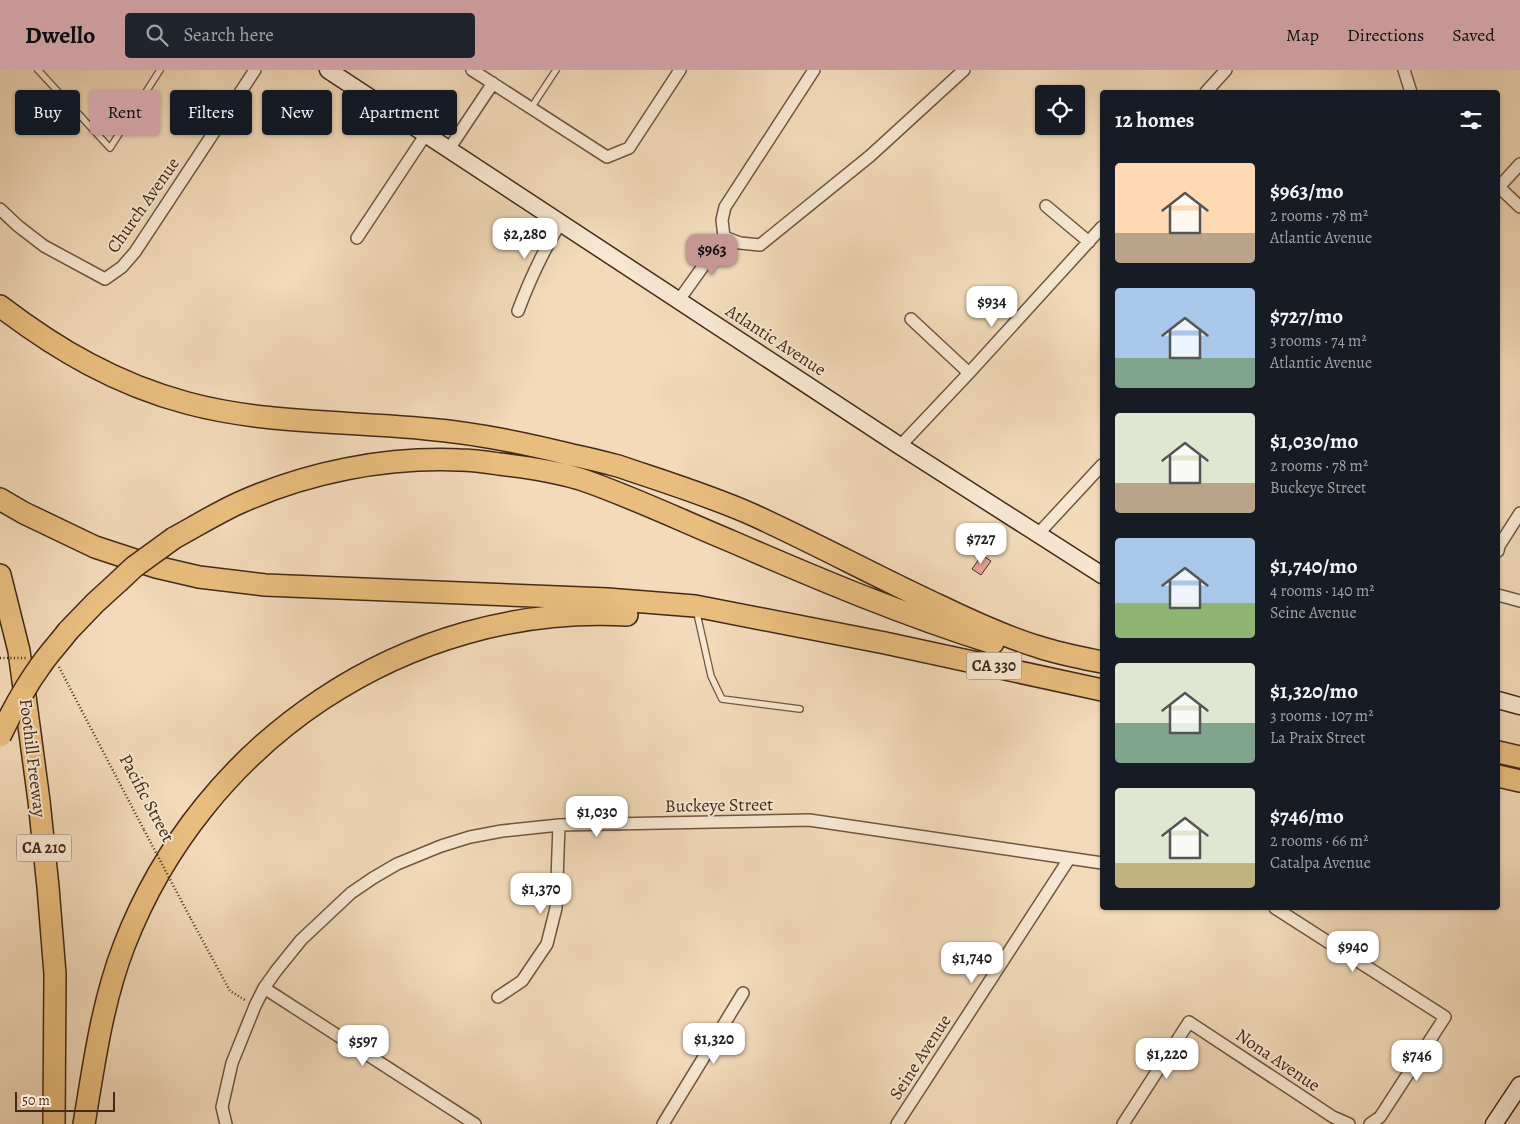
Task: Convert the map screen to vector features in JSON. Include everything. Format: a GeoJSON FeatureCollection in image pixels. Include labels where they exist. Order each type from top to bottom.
{"type":"FeatureCollection","features":[{"type":"Feature","properties":{"kind":"highway"},"geometry":{"type":"LineString","coordinates":[[0,306],[35,333],[89,365],[137,386],[185,403],[238,414],[290,420],[428,429],[527,444],[614,465],[684,488],[747,512],[924,599],[1001,633],[1040,648],[1100,662]]}},
{"type":"Feature","properties":{"kind":"highway"},"geometry":{"type":"LineString","coordinates":[[0,736],[29,682],[68,632],[118,582],[174,538],[240,503],[301,480],[347,469],[393,462],[461,460],[526,467],[578,478],[640,501],[793,567],[909,614],[1037,656],[1100,669]]}},
{"type":"Feature","properties":{"kind":"highway"},"geometry":{"type":"LineString","coordinates":[[0,499],[24,513],[96,547],[156,567],[199,577],[265,585],[607,599],[698,613]]}},
{"type":"Feature","properties":{"kind":"highway","name":"Foothill Freeway"},"geometry":{"type":"LineString","coordinates":[[0,575],[19,651],[39,801],[48,887],[55,974],[54,1124]]}},
{"type":"Feature","properties":{"kind":"highway"},"geometry":{"type":"LineString","coordinates":[[84,1124],[99,1034],[113,979],[136,919],[163,867],[206,804],[236,770],[288,723],[336,689],[400,656],[446,639],[496,625],[550,616],[698,613]]}},
{"type":"Feature","properties":{"kind":"highway","name":"CA 330"},"geometry":{"type":"LineString","coordinates":[[698,613],[779,623],[885,643],[1100,690]]}},
{"type":"Feature","properties":{"kind":"highway"},"geometry":{"type":"LineString","coordinates":[[1500,752],[1520,757]]}},
{"type":"Feature","properties":{"kind":"highway"},"geometry":{"type":"LineString","coordinates":[[1500,776],[1520,781]]}},
{"type":"Feature","properties":{"kind":"street","name":"Church Avenue"},"geometry":{"type":"LineString","coordinates":[[0,209],[44,246],[105,279],[122,267],[135,252],[254,70]]}},
{"type":"Feature","properties":{"kind":"street","name":"Atlantic Avenue"},"geometry":{"type":"LineString","coordinates":[[328,70],[359,90]]}},
{"type":"Feature","properties":{"kind":"street"},"geometry":{"type":"LineString","coordinates":[[472,70],[607,157],[629,148],[680,70]]}},
{"type":"Feature","properties":{"kind":"street"},"geometry":{"type":"LineString","coordinates":[[679,300],[724,237],[722,220],[725,207],[814,70]]}},
{"type":"Feature","properties":{"kind":"street"},"geometry":{"type":"LineString","coordinates":[[724,237],[740,243],[760,245],[870,156],[964,70]]}},
{"type":"Feature","properties":{"kind":"street"},"geometry":{"type":"LineString","coordinates":[[1208,90],[1226,70]]}},
{"type":"Feature","properties":{"kind":"street"},"geometry":{"type":"LineString","coordinates":[[1404,70],[1410,90]]}},
{"type":"Feature","properties":{"kind":"street"},"geometry":{"type":"LineString","coordinates":[[449,150],[493,83]]}},
{"type":"Feature","properties":{"kind":"street"},"geometry":{"type":"LineString","coordinates":[[357,238],[425,135]]}},
{"type":"Feature","properties":{"kind":"street","name":"Atlantic Avenue"},"geometry":{"type":"LineString","coordinates":[[427,135],[900,446],[1100,574]]}},
{"type":"Feature","properties":{"kind":"street"},"geometry":{"type":"LineString","coordinates":[[1500,185],[1520,164]]}},
{"type":"Feature","properties":{"kind":"street"},"geometry":{"type":"LineString","coordinates":[[1500,189],[1520,207]]}},
{"type":"Feature","properties":{"kind":"street"},"geometry":{"type":"LineString","coordinates":[[1046,206],[1090,242]]}},
{"type":"Feature","properties":{"kind":"street"},"geometry":{"type":"LineString","coordinates":[[518,311],[531,277],[561,222]]}},
{"type":"Feature","properties":{"kind":"street"},"geometry":{"type":"LineString","coordinates":[[900,446],[1100,230]]}},
{"type":"Feature","properties":{"kind":"street"},"geometry":{"type":"LineString","coordinates":[[911,319],[969,373]]}},
{"type":"Feature","properties":{"kind":"street"},"geometry":{"type":"LineString","coordinates":[[1039,533],[1100,467]]}},
{"type":"Feature","properties":{"kind":"street"},"geometry":{"type":"LineString","coordinates":[[1500,544],[1520,514]]}},
{"type":"Feature","properties":{"kind":"street"},"geometry":{"type":"LineString","coordinates":[[1500,595],[1520,600]]}},
{"type":"Feature","properties":{"kind":"street"},"geometry":{"type":"LineString","coordinates":[[1500,701],[1520,706]]}},
{"type":"Feature","properties":{"kind":"street","name":"Buckeye Street"},"geometry":{"type":"LineString","coordinates":[[226,1124],[222,1107],[232,1063],[255,1006],[264,988],[301,940],[351,892],[397,864],[440,846],[470,837],[502,831],[559,825],[810,820],[1100,863]]}},
{"type":"Feature","properties":{"kind":"street"},"geometry":{"type":"LineString","coordinates":[[498,997],[522,982],[547,944],[556,908],[559,825]]}},
{"type":"Feature","properties":{"kind":"street","name":"Seine Avenue"},"geometry":{"type":"LineString","coordinates":[[897,1124],[1069,859]]}},
{"type":"Feature","properties":{"kind":"street"},"geometry":{"type":"LineString","coordinates":[[1278,910],[1445,1017],[1380,1117],[1370,1124]]}},
{"type":"Feature","properties":{"kind":"street"},"geometry":{"type":"LineString","coordinates":[[264,988],[475,1124]]}},
{"type":"Feature","properties":{"kind":"street"},"geometry":{"type":"LineString","coordinates":[[663,1124],[743,993]]}},
{"type":"Feature","properties":{"kind":"street","name":"Nona Avenue"},"geometry":{"type":"LineString","coordinates":[[1123,1124],[1189,1022],[1333,1117],[1349,1124]]}},
{"type":"Feature","properties":{"kind":"street"},"geometry":{"type":"LineString","coordinates":[[1494,1124],[1520,1085]]}},
{"type":"Feature","properties":{"kind":"lane"},"geometry":{"type":"LineString","coordinates":[[38,70],[110,148],[160,70]]}},
{"type":"Feature","properties":{"kind":"lane"},"geometry":{"type":"LineString","coordinates":[[531,108],[556,70]]}},
{"type":"Feature","properties":{"kind":"lane"},"geometry":{"type":"LineString","coordinates":[[698,613],[711,676],[722,699],[800,709]]}},
{"type":"Feature","properties":{"kind":"path"},"geometry":{"type":"LineString","coordinates":[[0,658],[32,658]]}},
{"type":"Feature","properties":{"kind":"path","name":"Pacific Street"},"geometry":{"type":"LineString","coordinates":[[59,667],[230,991],[240,997]]}},
{"type":"Feature","properties":{"kind":"building"},"geometry":{"type":"Polygon","coordinates":[[[982,555],[991,561],[981,575],[972,569],[982,555]]]}}]}
